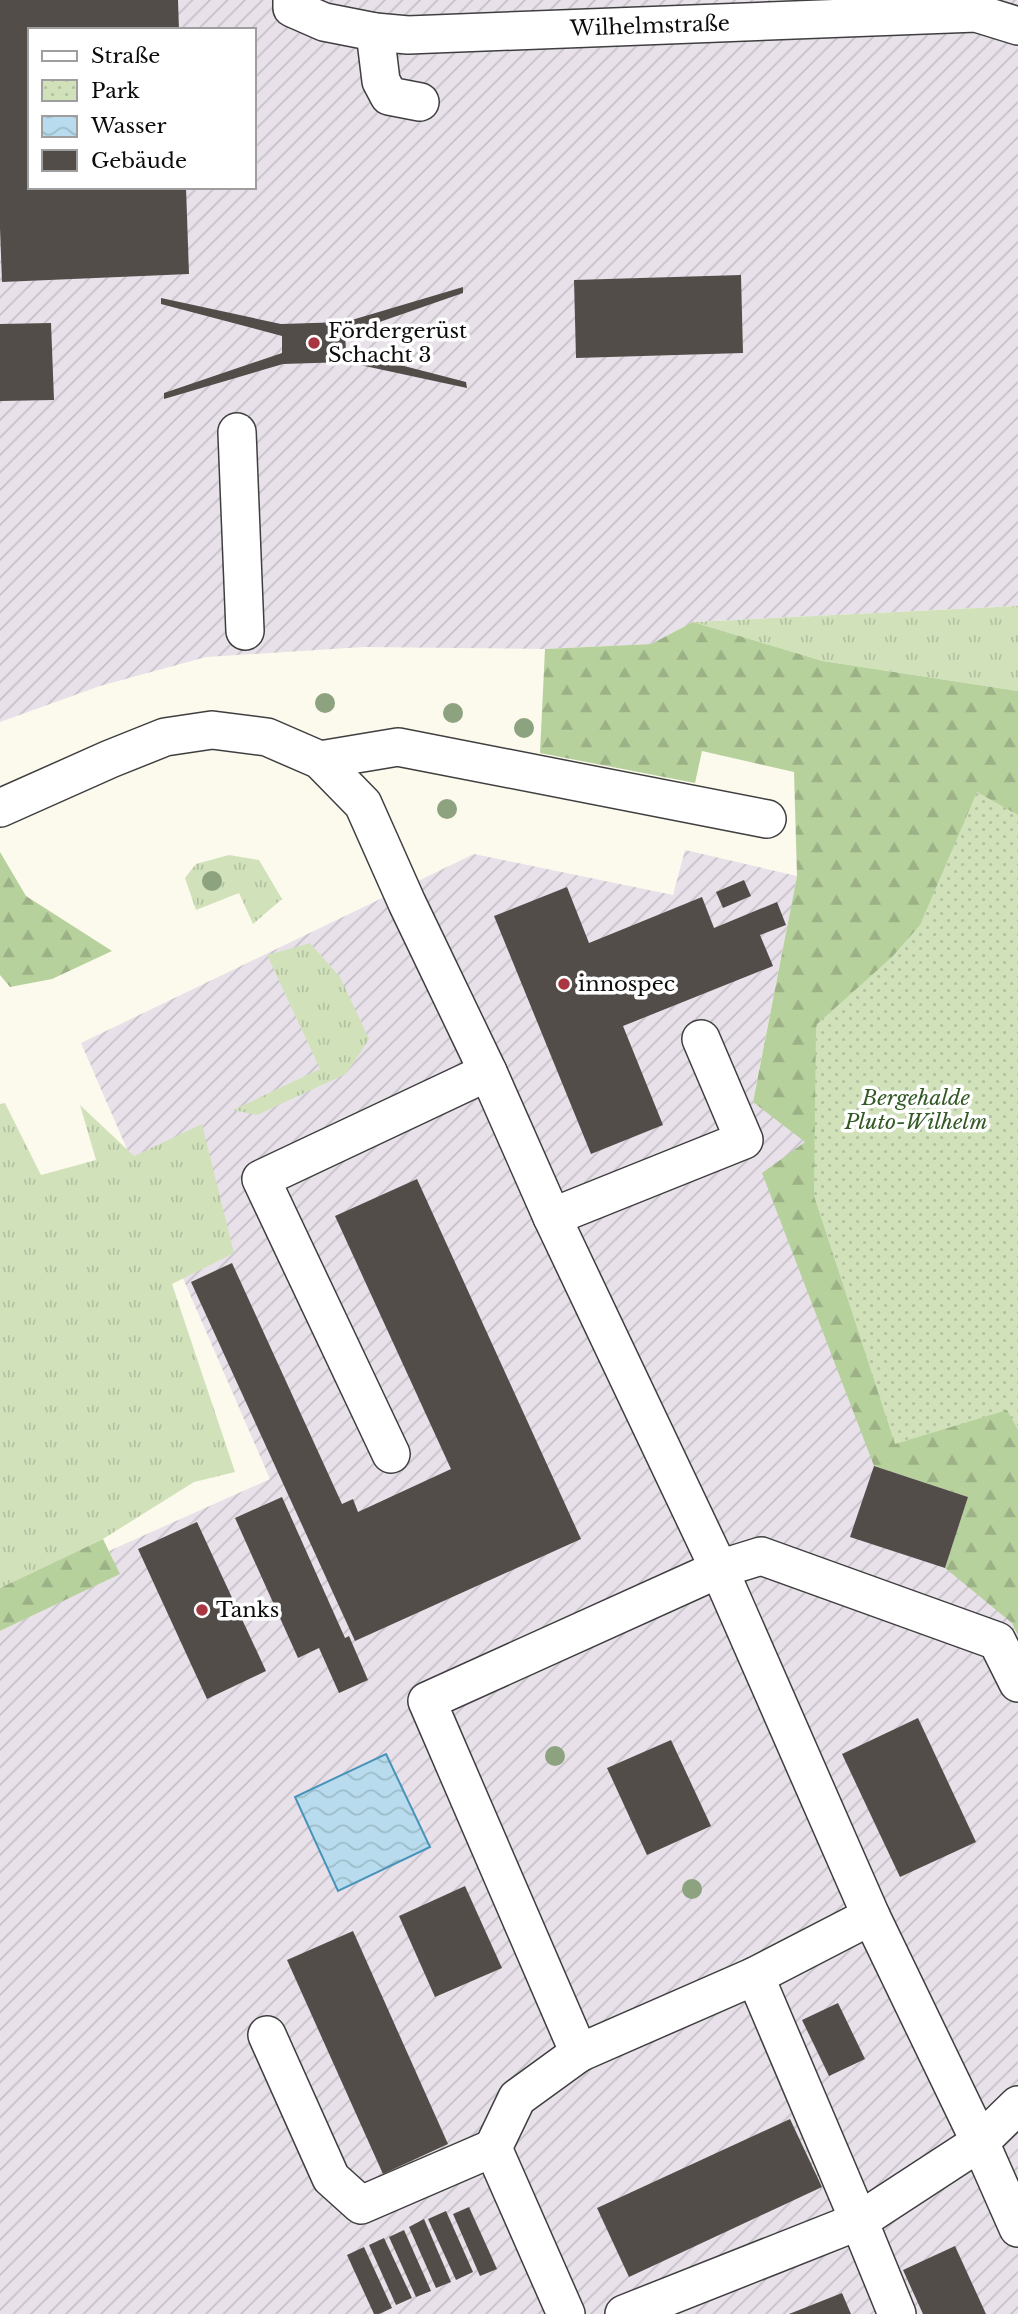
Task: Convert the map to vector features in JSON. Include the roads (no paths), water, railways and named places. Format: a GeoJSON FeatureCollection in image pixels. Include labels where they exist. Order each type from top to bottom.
{"type":"FeatureCollection","features":[{"type":"Feature","properties":{"kind":"lane","name":"Wilhelmstraße"},"geometry":{"type":"LineString","coordinates":[[292,0],[292,8],[324,22],[408,35],[976,13],[1011,16]]}},
{"type":"Feature","properties":{"kind":"lane"},"geometry":{"type":"LineString","coordinates":[[375,32],[381,81],[389,96],[420,102]]}},
{"type":"Feature","properties":{"kind":"lane"},"geometry":{"type":"LineString","coordinates":[[237,432],[244,631]]}},
{"type":"Feature","properties":{"kind":"lane"},"geometry":{"type":"LineString","coordinates":[[0,808],[154,741],[212,730],[267,737],[320,760],[363,804],[488,1072],[552,1217],[719,1569],[871,1916],[980,2142],[1018,2228]]}},
{"type":"Feature","properties":{"kind":"lane"},"geometry":{"type":"LineString","coordinates":[[320,760],[398,747],[767,819]]}},
{"type":"Feature","properties":{"kind":"lane"},"geometry":{"type":"LineString","coordinates":[[552,1217],[744,1140],[701,1039]]}},
{"type":"Feature","properties":{"kind":"lane"},"geometry":{"type":"LineString","coordinates":[[391,1454],[261,1179],[488,1072]]}},
{"type":"Feature","properties":{"kind":"lane"},"geometry":{"type":"LineString","coordinates":[[579,2053],[427,1701],[719,1569],[761,1556],[997,1640],[1018,1684]]}},
{"type":"Feature","properties":{"kind":"lane"},"geometry":{"type":"LineString","coordinates":[[267,2035],[331,2178],[361,2204],[493,2148],[517,2098],[579,2053],[755,1976],[871,1916]]}},
{"type":"Feature","properties":{"kind":"lane"},"geometry":{"type":"LineString","coordinates":[[755,1976],[897,2314]]}},
{"type":"Feature","properties":{"kind":"lane"},"geometry":{"type":"LineString","coordinates":[[624,2314],[859,2221],[980,2142],[1018,2105]]}},
{"type":"Feature","properties":{"kind":"lane"},"geometry":{"type":"LineString","coordinates":[[493,2148],[566,2314]]}},
{"type":"Feature","properties":{"kind":"water"},"geometry":{"type":"Polygon","coordinates":[[[386,1754],[430,1847],[338,1891],[295,1797],[386,1754]]]}},
{"type":"Feature","properties":{"kind":"place","name":"Fördergerüst Schacht 3"},"geometry":{"type":"Point","coordinates":[314,343]}},
{"type":"Feature","properties":{"kind":"place","name":"innospec"},"geometry":{"type":"Point","coordinates":[564,984]}},
{"type":"Feature","properties":{"kind":"place","name":"Tanks"},"geometry":{"type":"Point","coordinates":[202,1610]}},
{"type":"Feature","properties":{"kind":"park label","name":"Bergehalde Pluto-Wilhelm"},"geometry":{"type":"Point","coordinates":[916,1110]}}]}
